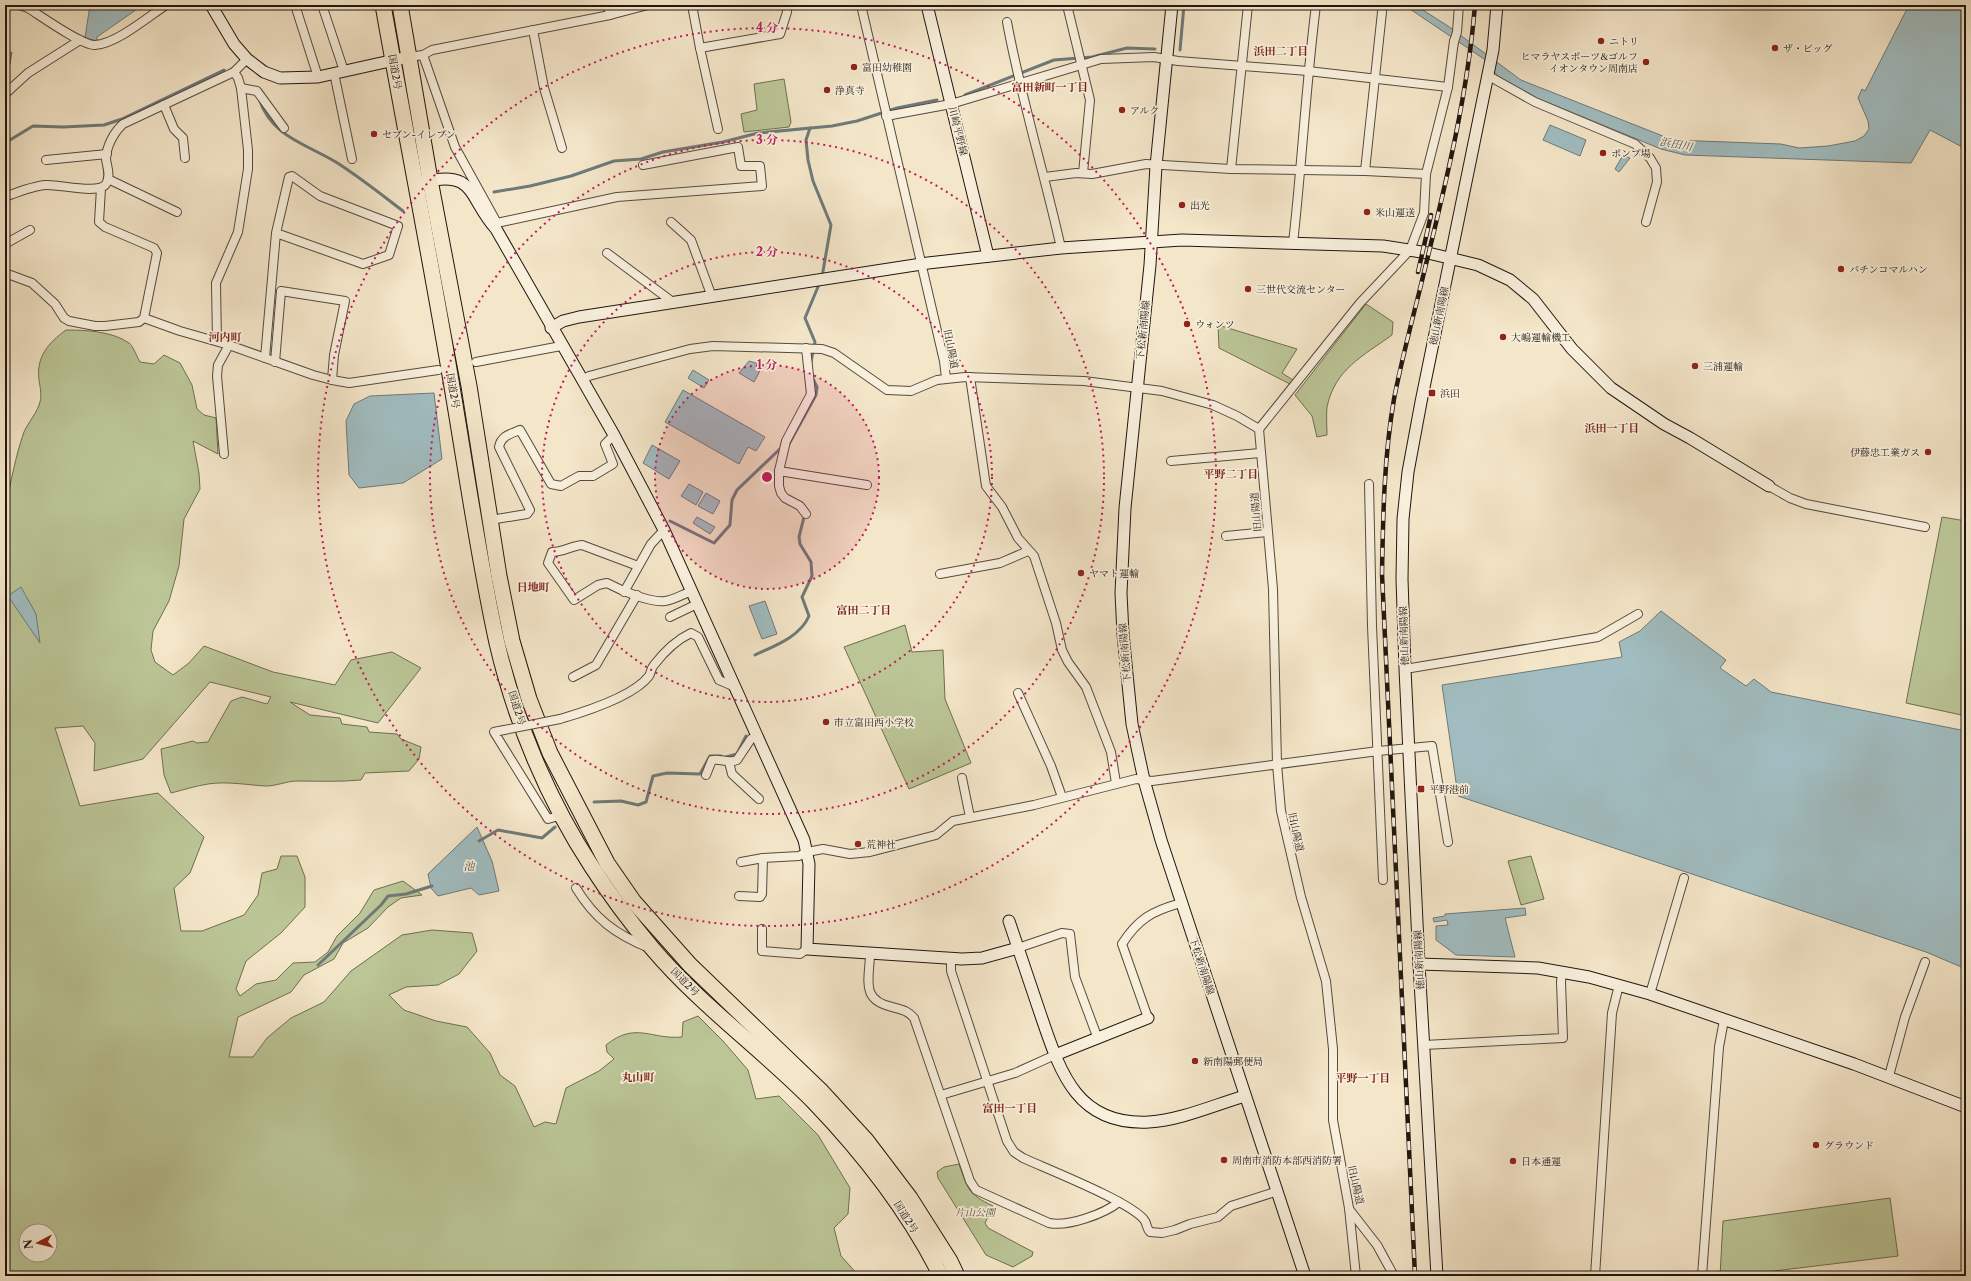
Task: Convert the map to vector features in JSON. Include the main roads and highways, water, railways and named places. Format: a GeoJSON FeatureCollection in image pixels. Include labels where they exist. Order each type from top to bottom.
{"type":"FeatureCollection","features":[{"type":"Feature","properties":{"kind":"highway","name":"国道2号"},"geometry":{"type":"LineString","coordinates":[[384,5],[483,573],[498,646],[518,714],[538,766],[562,815],[592,867],[653,949],[724,1020],[814,1102],[858,1152],[899,1206],[941,1276]]}},
{"type":"Feature","properties":{"kind":"highway","name":"国道2号"},"geometry":{"type":"LineString","coordinates":[[400,5],[430,180],[469,386],[490,520],[512,641],[529,699],[550,753],[582,818],[607,863],[634,902],[685,961],[822,1092],[866,1140],[910,1198],[950,1261],[957,1276]]}},
{"type":"Feature","properties":{"kind":"water"},"geometry":{"type":"Polygon","coordinates":[[[90,5],[143,5],[97,37],[97,41],[85,38],[90,5]]]}},
{"type":"Feature","properties":{"kind":"water","name":"浜田川"},"geometry":{"type":"Polygon","coordinates":[[[1404,5],[1415,5],[1448,26],[1521,80],[1673,140],[1781,144],[1799,148],[1828,146],[1855,141],[1864,136],[1869,129],[1868,121],[1858,98],[1862,89],[1865,91],[1909,5],[1966,5],[1966,149],[1930,130],[1911,163],[1685,155],[1661,149],[1537,98],[1498,76],[1484,59],[1404,5]]]}},
{"type":"Feature","properties":{"kind":"water"},"geometry":{"type":"Polygon","coordinates":[[[1550,125],[1586,140],[1580,156],[1543,140],[1550,125]]]}},
{"type":"Feature","properties":{"kind":"water"},"geometry":{"type":"Polygon","coordinates":[[[1623,155],[1630,158],[1619,172],[1615,169],[1623,155]]]}},
{"type":"Feature","properties":{"kind":"water"},"geometry":{"type":"Polygon","coordinates":[[[749,361],[763,365],[754,382],[739,373],[749,361]]]}},
{"type":"Feature","properties":{"kind":"water"},"geometry":{"type":"Polygon","coordinates":[[[693,370],[709,380],[704,388],[688,378],[693,370]]]}},
{"type":"Feature","properties":{"kind":"water"},"geometry":{"type":"Polygon","coordinates":[[[683,390],[765,437],[756,451],[748,447],[739,464],[665,422],[683,390]]]}},
{"type":"Feature","properties":{"kind":"water"},"geometry":{"type":"Polygon","coordinates":[[[434,393],[442,459],[403,483],[359,488],[349,475],[346,421],[354,404],[370,396],[434,393]]]}},
{"type":"Feature","properties":{"kind":"water"},"geometry":{"type":"Polygon","coordinates":[[[652,445],[680,461],[669,479],[643,463],[652,445]]]}},
{"type":"Feature","properties":{"kind":"water"},"geometry":{"type":"Polygon","coordinates":[[[689,484],[703,492],[696,505],[681,496],[689,484]]]}},
{"type":"Feature","properties":{"kind":"water"},"geometry":{"type":"Polygon","coordinates":[[[706,493],[720,501],[713,514],[698,506],[706,493]]]}},
{"type":"Feature","properties":{"kind":"water"},"geometry":{"type":"Polygon","coordinates":[[[697,517],[715,527],[710,534],[693,523],[697,517]]]}},
{"type":"Feature","properties":{"kind":"water"},"geometry":{"type":"Polygon","coordinates":[[[21,587],[36,614],[40,643],[8,596],[21,587]]]}},
{"type":"Feature","properties":{"kind":"water"},"geometry":{"type":"Polygon","coordinates":[[[765,601],[777,634],[762,639],[749,606],[765,601]]]}},
{"type":"Feature","properties":{"kind":"water"},"geometry":{"type":"Polygon","coordinates":[[[1661,611],[1726,660],[1720,668],[1746,686],[1754,679],[1771,692],[1966,731],[1966,969],[1926,952],[1458,796],[1442,685],[1622,657],[1619,642],[1640,631],[1661,611]]]}},
{"type":"Feature","properties":{"kind":"water","name":"池"},"geometry":{"type":"Polygon","coordinates":[[[477,827],[492,861],[499,891],[479,895],[471,888],[438,896],[431,888],[428,874],[477,827]]]}},
{"type":"Feature","properties":{"kind":"water"},"geometry":{"type":"Polygon","coordinates":[[[1525,908],[1526,915],[1505,918],[1515,957],[1456,955],[1436,940],[1436,926],[1448,925],[1447,920],[1434,922],[1433,918],[1445,916],[1445,914],[1525,908]]]}},
{"type":"Feature","properties":{"kind":"waterway"},"geometry":{"type":"LineString","coordinates":[[1180,50],[1184,5]]}},
{"type":"Feature","properties":{"kind":"waterway"},"geometry":{"type":"LineString","coordinates":[[965,95],[1054,60],[1092,57],[1127,48],[1155,49]]}},
{"type":"Feature","properties":{"kind":"waterway"},"geometry":{"type":"LineString","coordinates":[[5,143],[33,126],[63,127],[104,125],[122,119],[224,70]]}},
{"type":"Feature","properties":{"kind":"waterway"},"geometry":{"type":"LineString","coordinates":[[259,99],[265,112],[282,132],[339,164],[403,211]]}},
{"type":"Feature","properties":{"kind":"waterway"},"geometry":{"type":"LineString","coordinates":[[494,192],[530,186],[571,176],[614,161],[641,159],[663,152],[723,142],[758,133],[832,126],[857,121],[897,108],[937,100]]}},
{"type":"Feature","properties":{"kind":"waterway"},"geometry":{"type":"LineString","coordinates":[[810,128],[806,140],[808,160],[813,181],[831,225],[822,277]]}},
{"type":"Feature","properties":{"kind":"waterway"},"geometry":{"type":"LineString","coordinates":[[811,362],[815,342],[805,318],[820,282]]}},
{"type":"Feature","properties":{"kind":"waterway"},"geometry":{"type":"LineString","coordinates":[[789,444],[816,395],[817,387],[813,379]]}},
{"type":"Feature","properties":{"kind":"waterway"},"geometry":{"type":"LineString","coordinates":[[670,521],[714,543],[730,525],[732,500],[737,490],[783,446]]}},
{"type":"Feature","properties":{"kind":"waterway"},"geometry":{"type":"LineString","coordinates":[[755,655],[793,635],[805,623],[809,616],[802,597],[812,576],[811,562],[800,544],[799,537],[804,517]]}},
{"type":"Feature","properties":{"kind":"waterway"},"geometry":{"type":"LineString","coordinates":[[726,757],[737,754],[746,736]]}},
{"type":"Feature","properties":{"kind":"waterway"},"geometry":{"type":"LineString","coordinates":[[594,802],[621,801],[638,805],[646,802],[653,776],[667,773],[700,774],[710,756],[721,756]]}},
{"type":"Feature","properties":{"kind":"waterway"},"geometry":{"type":"LineString","coordinates":[[479,841],[498,830],[542,838],[555,827]]}},
{"type":"Feature","properties":{"kind":"waterway"},"geometry":{"type":"LineString","coordinates":[[318,965],[381,905],[388,896],[406,894],[432,886]]}},
{"type":"Feature","properties":{"kind":"railway"},"geometry":{"type":"LineString","coordinates":[[1415,1276],[1382,574],[1385,486],[1388,443],[1394,399],[1453,150],[1466,78],[1475,5]]}},
{"type":"Feature","properties":{"kind":"railway"},"geometry":{"type":"LineString","coordinates":[[1418,272],[1431,215]]}},
{"type":"Feature","properties":{"kind":"place","name":"ニトリ"},"geometry":{"type":"Point","coordinates":[1601,41]}},
{"type":"Feature","properties":{"kind":"place","name":"ザ・ビッグ"},"geometry":{"type":"Point","coordinates":[1775,48]}},
{"type":"Feature","properties":{"kind":"place","name":"ヒマラヤスポーツ&ゴルフ イオンタウン周南店"},"geometry":{"type":"Point","coordinates":[1646,62]}},
{"type":"Feature","properties":{"kind":"place","name":"富田幼稚園"},"geometry":{"type":"Point","coordinates":[854,67]}},
{"type":"Feature","properties":{"kind":"place","name":"浄真寺"},"geometry":{"type":"Point","coordinates":[827,90]}},
{"type":"Feature","properties":{"kind":"place","name":"アルク"},"geometry":{"type":"Point","coordinates":[1122,110]}},
{"type":"Feature","properties":{"kind":"place","name":"セブン-イレブン"},"geometry":{"type":"Point","coordinates":[374,134]}},
{"type":"Feature","properties":{"kind":"place","name":"ポンプ場"},"geometry":{"type":"Point","coordinates":[1603,153]}},
{"type":"Feature","properties":{"kind":"place","name":"出光"},"geometry":{"type":"Point","coordinates":[1182,205]}},
{"type":"Feature","properties":{"kind":"place","name":"米山運送"},"geometry":{"type":"Point","coordinates":[1367,212]}},
{"type":"Feature","properties":{"kind":"place","name":"パチンコマルハン"},"geometry":{"type":"Point","coordinates":[1841,269]}},
{"type":"Feature","properties":{"kind":"place","name":"三世代交流センター"},"geometry":{"type":"Point","coordinates":[1248,289]}},
{"type":"Feature","properties":{"kind":"place","name":"ウォンツ"},"geometry":{"type":"Point","coordinates":[1187,324]}},
{"type":"Feature","properties":{"kind":"place","name":"大嶋運輸機工"},"geometry":{"type":"Point","coordinates":[1503,337]}},
{"type":"Feature","properties":{"kind":"place","name":"三浦運輸"},"geometry":{"type":"Point","coordinates":[1695,366]}},
{"type":"Feature","properties":{"kind":"place","name":"浜田"},"geometry":{"type":"Point","coordinates":[1432,393]}},
{"type":"Feature","properties":{"kind":"place","name":"伊藤忠工業ガス"},"geometry":{"type":"Point","coordinates":[1928,452]}},
{"type":"Feature","properties":{"kind":"place","name":"ヤマト運輸"},"geometry":{"type":"Point","coordinates":[1081,573]}},
{"type":"Feature","properties":{"kind":"place","name":"市立富田西小学校"},"geometry":{"type":"Point","coordinates":[826,722]}},
{"type":"Feature","properties":{"kind":"place","name":"平野港前"},"geometry":{"type":"Point","coordinates":[1421,789]}},
{"type":"Feature","properties":{"kind":"place","name":"荒神社"},"geometry":{"type":"Point","coordinates":[858,844]}},
{"type":"Feature","properties":{"kind":"place","name":"新南陽郵便局"},"geometry":{"type":"Point","coordinates":[1195,1061]}},
{"type":"Feature","properties":{"kind":"place","name":"グラウンド"},"geometry":{"type":"Point","coordinates":[1816,1145]}},
{"type":"Feature","properties":{"kind":"place","name":"周南市消防本部西消防署"},"geometry":{"type":"Point","coordinates":[1224,1160]}},
{"type":"Feature","properties":{"kind":"place","name":"日本通運"},"geometry":{"type":"Point","coordinates":[1513,1161]}},
{"type":"Feature","properties":{"kind":"district","name":"浜田二丁目"},"geometry":{"type":"Point","coordinates":[1281,51]}},
{"type":"Feature","properties":{"kind":"district","name":"富田新町一丁目"},"geometry":{"type":"Point","coordinates":[1050,87]}},
{"type":"Feature","properties":{"kind":"district","name":"河内町"},"geometry":{"type":"Point","coordinates":[225,337]}},
{"type":"Feature","properties":{"kind":"district","name":"浜田一丁目"},"geometry":{"type":"Point","coordinates":[1612,428]}},
{"type":"Feature","properties":{"kind":"district","name":"平野二丁目"},"geometry":{"type":"Point","coordinates":[1231,474]}},
{"type":"Feature","properties":{"kind":"district","name":"日地町"},"geometry":{"type":"Point","coordinates":[533,587]}},
{"type":"Feature","properties":{"kind":"district","name":"富田二丁目"},"geometry":{"type":"Point","coordinates":[864,610]}},
{"type":"Feature","properties":{"kind":"district","name":"丸山町"},"geometry":{"type":"Point","coordinates":[638,1077]}},
{"type":"Feature","properties":{"kind":"district","name":"平野一丁目"},"geometry":{"type":"Point","coordinates":[1363,1078]}},
{"type":"Feature","properties":{"kind":"district","name":"富田一丁目"},"geometry":{"type":"Point","coordinates":[1010,1108]}},
{"type":"Feature","properties":{"kind":"park label","name":"片山公園"},"geometry":{"type":"Point","coordinates":[975,1212]}}]}
